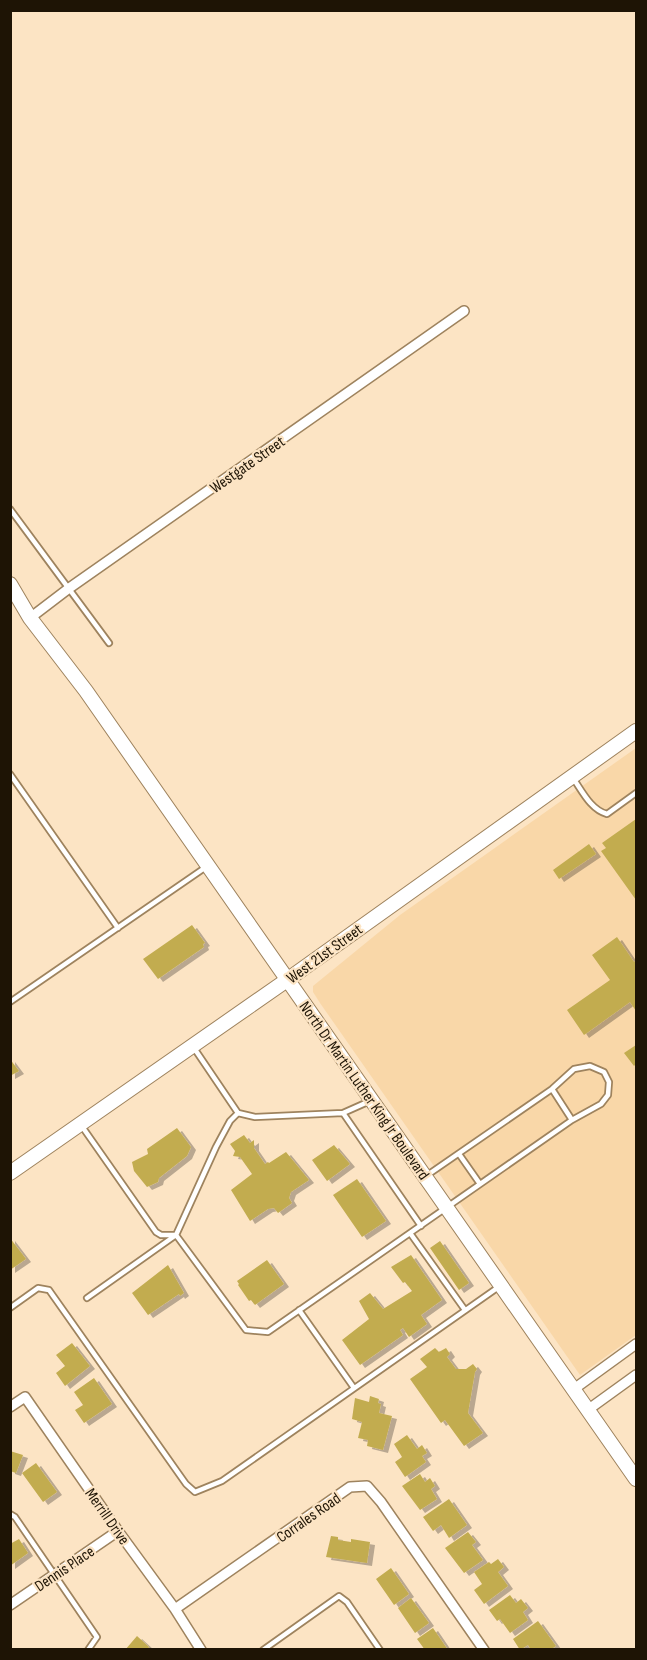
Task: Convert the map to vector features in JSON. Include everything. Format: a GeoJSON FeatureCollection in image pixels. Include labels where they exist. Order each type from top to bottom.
{"type":"FeatureCollection","features":[{"type":"Feature","properties":{"kind":"street","name":"Westgate Street"},"geometry":{"type":"LineString","coordinates":[[30,618],[464,311]]}},
{"type":"Feature","properties":{"kind":"street","name":"North Dr Martin Luther King Jr Boulevard"},"geometry":{"type":"LineString","coordinates":[[10,584],[30,618],[86,691],[636,1479]]}},
{"type":"Feature","properties":{"kind":"street","name":"West 21st Street"},"geometry":{"type":"LineString","coordinates":[[10,1173],[287,980],[636,731]]}},
{"type":"Feature","properties":{"kind":"street"},"geometry":{"type":"LineString","coordinates":[[574,1389],[636,1344]]}},
{"type":"Feature","properties":{"kind":"street"},"geometry":{"type":"LineString","coordinates":[[589,1409],[636,1375]]}},
{"type":"Feature","properties":{"kind":"street","name":"Merrill Drive"},"geometry":{"type":"LineString","coordinates":[[10,1407],[25,1396],[175,1609],[201,1650]]}},
{"type":"Feature","properties":{"kind":"street","name":"Corrales Road"},"geometry":{"type":"LineString","coordinates":[[175,1609],[350,1487],[367,1486],[381,1502],[484,1650]]}},
{"type":"Feature","properties":{"kind":"street","name":"Dennis Place"},"geometry":{"type":"LineString","coordinates":[[10,1605],[118,1531]]}},
{"type":"Feature","properties":{"kind":"lane"},"geometry":{"type":"LineString","coordinates":[[10,509],[109,643]]}},
{"type":"Feature","properties":{"kind":"lane"},"geometry":{"type":"LineString","coordinates":[[10,774],[118,928]]}},
{"type":"Feature","properties":{"kind":"lane"},"geometry":{"type":"LineString","coordinates":[[572,777],[599,812],[607,814],[636,793]]}},
{"type":"Feature","properties":{"kind":"lane"},"geometry":{"type":"LineString","coordinates":[[10,1002],[208,866]]}},
{"type":"Feature","properties":{"kind":"lane"},"geometry":{"type":"LineString","coordinates":[[193,1046],[238,1113],[255,1117],[343,1113],[371,1101]]}},
{"type":"Feature","properties":{"kind":"lane"},"geometry":{"type":"LineString","coordinates":[[176,1235],[246,1330],[268,1332],[572,1120],[592,1111],[608,1095],[609,1082],[604,1072],[590,1066],[574,1069],[552,1089],[426,1176]]}},
{"type":"Feature","properties":{"kind":"lane"},"geometry":{"type":"LineString","coordinates":[[552,1089],[572,1120]]}},
{"type":"Feature","properties":{"kind":"lane"},"geometry":{"type":"LineString","coordinates":[[87,1298],[176,1235],[230,1121],[238,1113]]}},
{"type":"Feature","properties":{"kind":"lane"},"geometry":{"type":"LineString","coordinates":[[343,1113],[421,1226]]}},
{"type":"Feature","properties":{"kind":"lane"},"geometry":{"type":"LineString","coordinates":[[80,1124],[156,1232],[161,1236],[176,1235]]}},
{"type":"Feature","properties":{"kind":"lane"},"geometry":{"type":"LineString","coordinates":[[459,1154],[480,1184]]}},
{"type":"Feature","properties":{"kind":"lane"},"geometry":{"type":"LineString","coordinates":[[410,1233],[465,1310]]}},
{"type":"Feature","properties":{"kind":"lane"},"geometry":{"type":"LineString","coordinates":[[10,1308],[38,1288],[49,1290],[186,1484],[195,1492],[222,1481],[502,1285]]}},
{"type":"Feature","properties":{"kind":"lane"},"geometry":{"type":"LineString","coordinates":[[299,1310],[354,1388]]}},
{"type":"Feature","properties":{"kind":"lane"},"geometry":{"type":"LineString","coordinates":[[10,1514],[15,1517],[97,1637],[88,1650]]}},
{"type":"Feature","properties":{"kind":"lane"},"geometry":{"type":"LineString","coordinates":[[262,1650],[339,1596],[347,1602],[380,1650]]}},
{"type":"Feature","properties":{"kind":"shaded area"},"geometry":{"type":"Polygon","coordinates":[[[636,748],[636,1335],[580,1375],[320,1003],[313,992],[313,986],[400,915],[636,748]]]}},
{"type":"Feature","properties":{"kind":"building"},"geometry":{"type":"Polygon","coordinates":[[[636,819],[636,900],[601,851],[606,848],[602,843],[636,819]]]}},
{"type":"Feature","properties":{"kind":"building"},"geometry":{"type":"Polygon","coordinates":[[[589,844],[596,854],[559,879],[553,870],[589,844]]]}},
{"type":"Feature","properties":{"kind":"building"},"geometry":{"type":"Polygon","coordinates":[[[192,925],[205,943],[204,947],[158,979],[143,959],[192,925]]]}},
{"type":"Feature","properties":{"kind":"building"},"geometry":{"type":"Polygon","coordinates":[[[617,937],[634,962],[636,960],[636,1011],[630,1002],[584,1035],[567,1010],[610,980],[592,955],[617,937]]]}},
{"type":"Feature","properties":{"kind":"building"},"geometry":{"type":"Polygon","coordinates":[[[636,1045],[636,1064],[634,1066],[624,1053],[636,1045]]]}},
{"type":"Feature","properties":{"kind":"building"},"geometry":{"type":"Polygon","coordinates":[[[10,1059],[19,1071],[10,1076],[10,1059]]]}},
{"type":"Feature","properties":{"kind":"building"},"geometry":{"type":"Polygon","coordinates":[[[177,1128],[191,1147],[187,1156],[159,1178],[158,1182],[147,1187],[134,1171],[132,1162],[148,1154],[147,1149],[177,1128]]]}},
{"type":"Feature","properties":{"kind":"building"},"geometry":{"type":"Polygon","coordinates":[[[244,1135],[250,1143],[254,1140],[254,1148],[265,1164],[286,1152],[309,1180],[291,1192],[289,1198],[292,1203],[278,1213],[274,1208],[268,1209],[250,1221],[231,1190],[252,1174],[240,1157],[233,1156],[235,1151],[230,1144],[244,1135]]]}},
{"type":"Feature","properties":{"kind":"building"},"geometry":{"type":"Polygon","coordinates":[[[334,1145],[350,1164],[327,1181],[312,1160],[334,1145]]]}},
{"type":"Feature","properties":{"kind":"building"},"geometry":{"type":"Polygon","coordinates":[[[357,1179],[386,1221],[362,1237],[333,1195],[357,1179]]]}},
{"type":"Feature","properties":{"kind":"building"},"geometry":{"type":"Polygon","coordinates":[[[10,1238],[26,1259],[10,1270],[10,1238]]]}},
{"type":"Feature","properties":{"kind":"building"},"geometry":{"type":"Polygon","coordinates":[[[440,1241],[469,1283],[459,1290],[430,1248],[440,1241]]]}},
{"type":"Feature","properties":{"kind":"building"},"geometry":{"type":"Polygon","coordinates":[[[411,1255],[442,1300],[421,1315],[427,1324],[409,1337],[403,1328],[400,1330],[403,1335],[360,1365],[342,1340],[369,1319],[359,1301],[370,1293],[383,1309],[412,1291],[391,1267],[411,1255]]]}},
{"type":"Feature","properties":{"kind":"building"},"geometry":{"type":"Polygon","coordinates":[[[267,1260],[284,1284],[255,1305],[251,1300],[249,1301],[237,1281],[267,1260]]]}},
{"type":"Feature","properties":{"kind":"building"},"geometry":{"type":"Polygon","coordinates":[[[168,1265],[184,1293],[148,1315],[132,1293],[168,1265]]]}},
{"type":"Feature","properties":{"kind":"building"},"geometry":{"type":"Polygon","coordinates":[[[72,1343],[90,1366],[65,1386],[56,1373],[65,1366],[56,1355],[72,1343]]]}},
{"type":"Feature","properties":{"kind":"building"},"geometry":{"type":"Polygon","coordinates":[[[435,1348],[439,1352],[446,1348],[450,1354],[447,1357],[456,1369],[466,1369],[473,1364],[477,1369],[468,1413],[483,1433],[464,1446],[445,1420],[441,1423],[410,1379],[427,1367],[420,1359],[435,1348]]]}},
{"type":"Feature","properties":{"kind":"building"},"geometry":{"type":"Polygon","coordinates":[[[94,1378],[112,1404],[84,1423],[75,1410],[83,1405],[74,1392],[94,1378]]]}},
{"type":"Feature","properties":{"kind":"building"},"geometry":{"type":"Polygon","coordinates":[[[370,1396],[379,1399],[378,1403],[381,1404],[379,1413],[392,1416],[383,1450],[367,1446],[368,1440],[358,1438],[362,1422],[352,1419],[355,1398],[369,1402],[370,1396]]]}},
{"type":"Feature","properties":{"kind":"building"},"geometry":{"type":"Polygon","coordinates":[[[407,1435],[417,1449],[422,1445],[427,1453],[422,1456],[426,1462],[405,1477],[395,1462],[402,1457],[394,1444],[407,1435]]]}},
{"type":"Feature","properties":{"kind":"building"},"geometry":{"type":"Polygon","coordinates":[[[10,1451],[23,1455],[16,1473],[10,1471],[10,1451]]]}},
{"type":"Feature","properties":{"kind":"building"},"geometry":{"type":"Polygon","coordinates":[[[36,1463],[57,1492],[43,1502],[22,1473],[36,1463]]]}},
{"type":"Feature","properties":{"kind":"building"},"geometry":{"type":"Polygon","coordinates":[[[420,1474],[425,1482],[430,1478],[435,1486],[431,1489],[437,1499],[420,1510],[402,1486],[420,1474]]]}},
{"type":"Feature","properties":{"kind":"building"},"geometry":{"type":"Polygon","coordinates":[[[449,1499],[467,1525],[449,1538],[441,1525],[433,1531],[423,1517],[449,1499]]]}},
{"type":"Feature","properties":{"kind":"building"},"geometry":{"type":"Polygon","coordinates":[[[468,1532],[476,1542],[472,1545],[483,1560],[464,1573],[445,1548],[468,1532]]]}},
{"type":"Feature","properties":{"kind":"building"},"geometry":{"type":"Polygon","coordinates":[[[331,1536],[338,1537],[338,1540],[351,1542],[351,1539],[370,1542],[367,1563],[326,1557],[331,1536]]]}},
{"type":"Feature","properties":{"kind":"building"},"geometry":{"type":"Polygon","coordinates":[[[19,1539],[28,1553],[10,1566],[10,1544],[19,1539]]]}},
{"type":"Feature","properties":{"kind":"building"},"geometry":{"type":"Polygon","coordinates":[[[498,1559],[504,1567],[498,1572],[508,1586],[484,1604],[474,1590],[482,1584],[474,1572],[498,1559]]]}},
{"type":"Feature","properties":{"kind":"building"},"geometry":{"type":"Polygon","coordinates":[[[391,1568],[409,1594],[394,1605],[376,1579],[391,1568]]]}},
{"type":"Feature","properties":{"kind":"building"},"geometry":{"type":"Polygon","coordinates":[[[510,1595],[516,1603],[521,1599],[528,1608],[523,1612],[528,1620],[510,1633],[500,1619],[497,1621],[489,1610],[510,1595]]]}},
{"type":"Feature","properties":{"kind":"building"},"geometry":{"type":"Polygon","coordinates":[[[411,1598],[429,1623],[415,1633],[398,1608],[411,1598]]]}},
{"type":"Feature","properties":{"kind":"building"},"geometry":{"type":"Polygon","coordinates":[[[538,1621],[556,1646],[550,1650],[531,1650],[528,1645],[520,1650],[513,1639],[538,1621]]]}},
{"type":"Feature","properties":{"kind":"building"},"geometry":{"type":"Polygon","coordinates":[[[433,1628],[448,1650],[425,1650],[417,1639],[433,1628]]]}},
{"type":"Feature","properties":{"kind":"building"},"geometry":{"type":"Polygon","coordinates":[[[137,1636],[149,1647],[147,1650],[125,1650],[137,1636]]]}}]}
